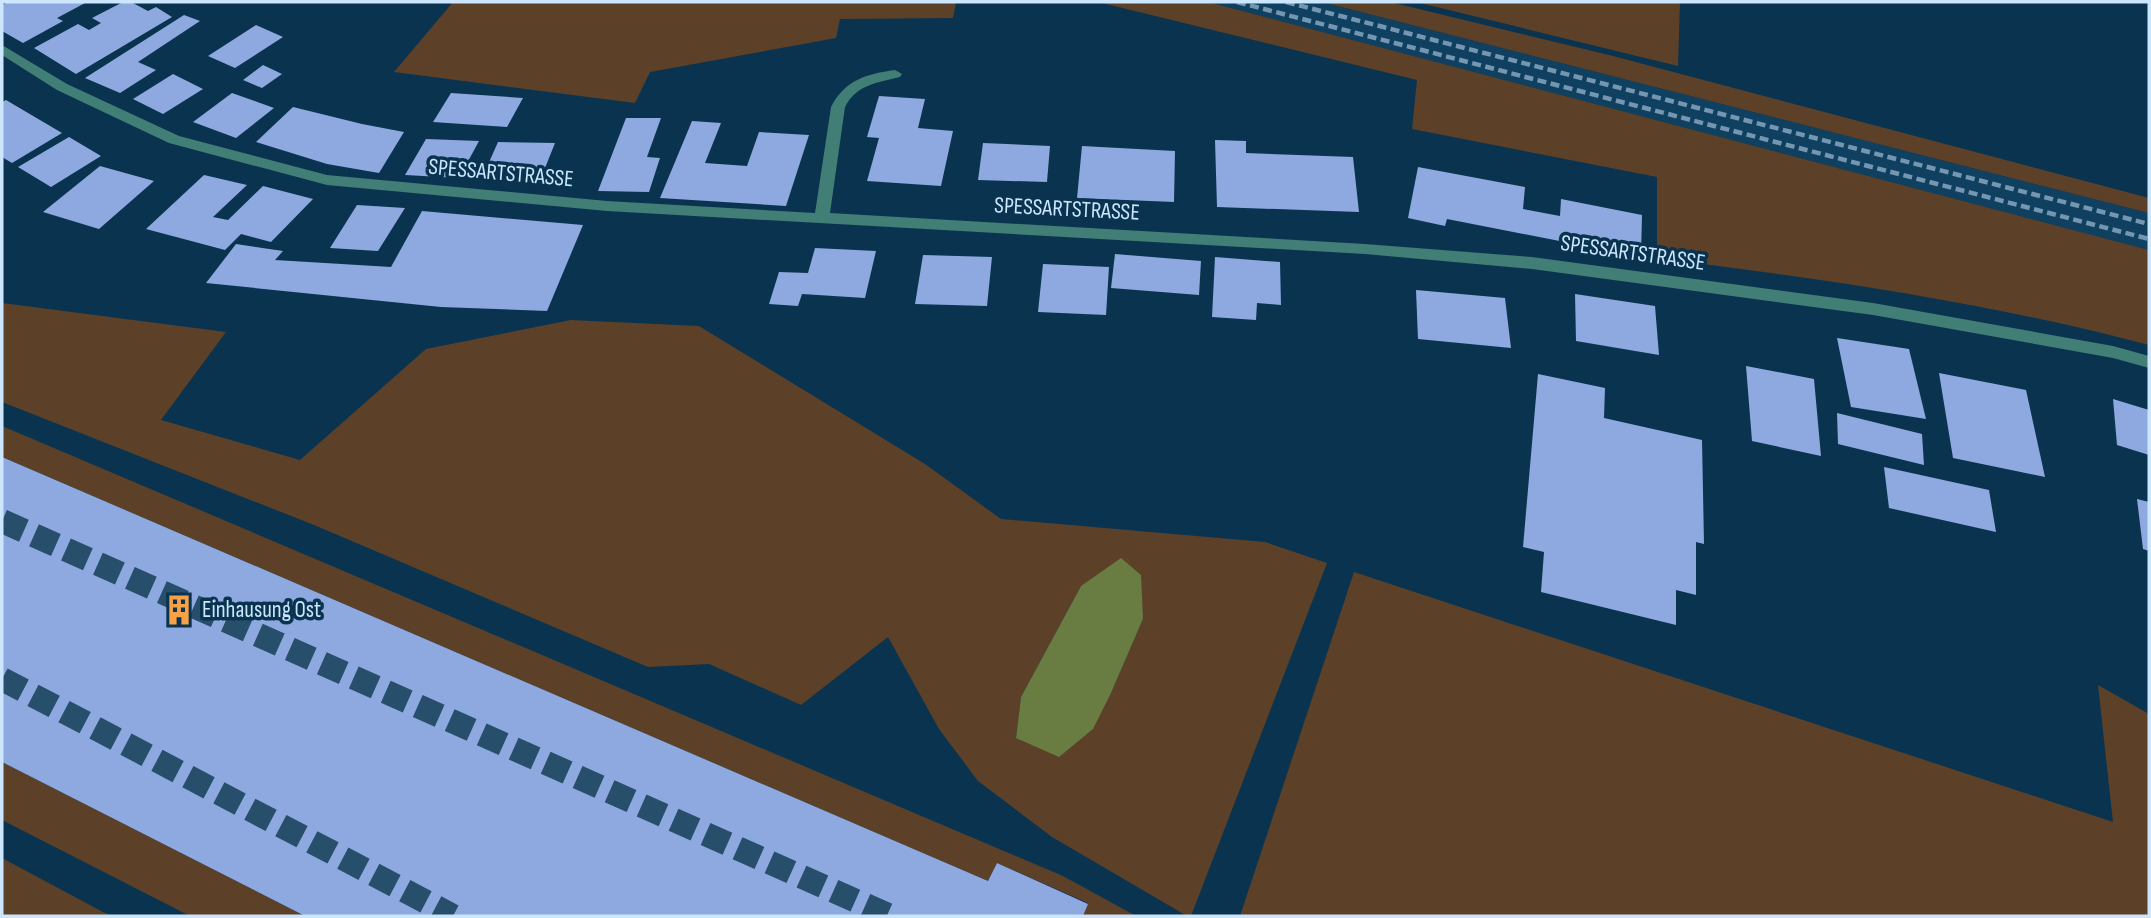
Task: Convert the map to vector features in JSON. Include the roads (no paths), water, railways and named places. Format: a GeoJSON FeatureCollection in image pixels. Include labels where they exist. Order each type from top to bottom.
{"type":"FeatureCollection","features":[{"type":"Feature","properties":{"kind":"street","name":"SPESSARTSTRASSE"},"geometry":{"type":"LineString","coordinates":[[2,49],[62,87],[174,140],[327,180],[607,206],[1366,249],[1532,263],[1873,309],[2113,352],[2149,362]]}},
{"type":"Feature","properties":{"kind":"street"},"geometry":{"type":"LineString","coordinates":[[822,218],[838,107],[844,93],[856,83],[875,76],[895,74]]}},
{"type":"Feature","properties":{"kind":"tunnel"},"geometry":{"type":"LineString","coordinates":[[2,521],[890,916]]}},
{"type":"Feature","properties":{"kind":"tunnel"},"geometry":{"type":"LineString","coordinates":[[2,679],[453,916]]}},
{"type":"Feature","properties":{"kind":"railway"},"geometry":{"type":"LineString","coordinates":[[1237,2],[2149,239]]}},
{"type":"Feature","properties":{"kind":"railway"},"geometry":{"type":"LineString","coordinates":[[1286,2],[2149,224]]}},
{"type":"Feature","properties":{"kind":"place","name":"Einhausung Ost"},"geometry":{"type":"Point","coordinates":[179,610]}}]}
